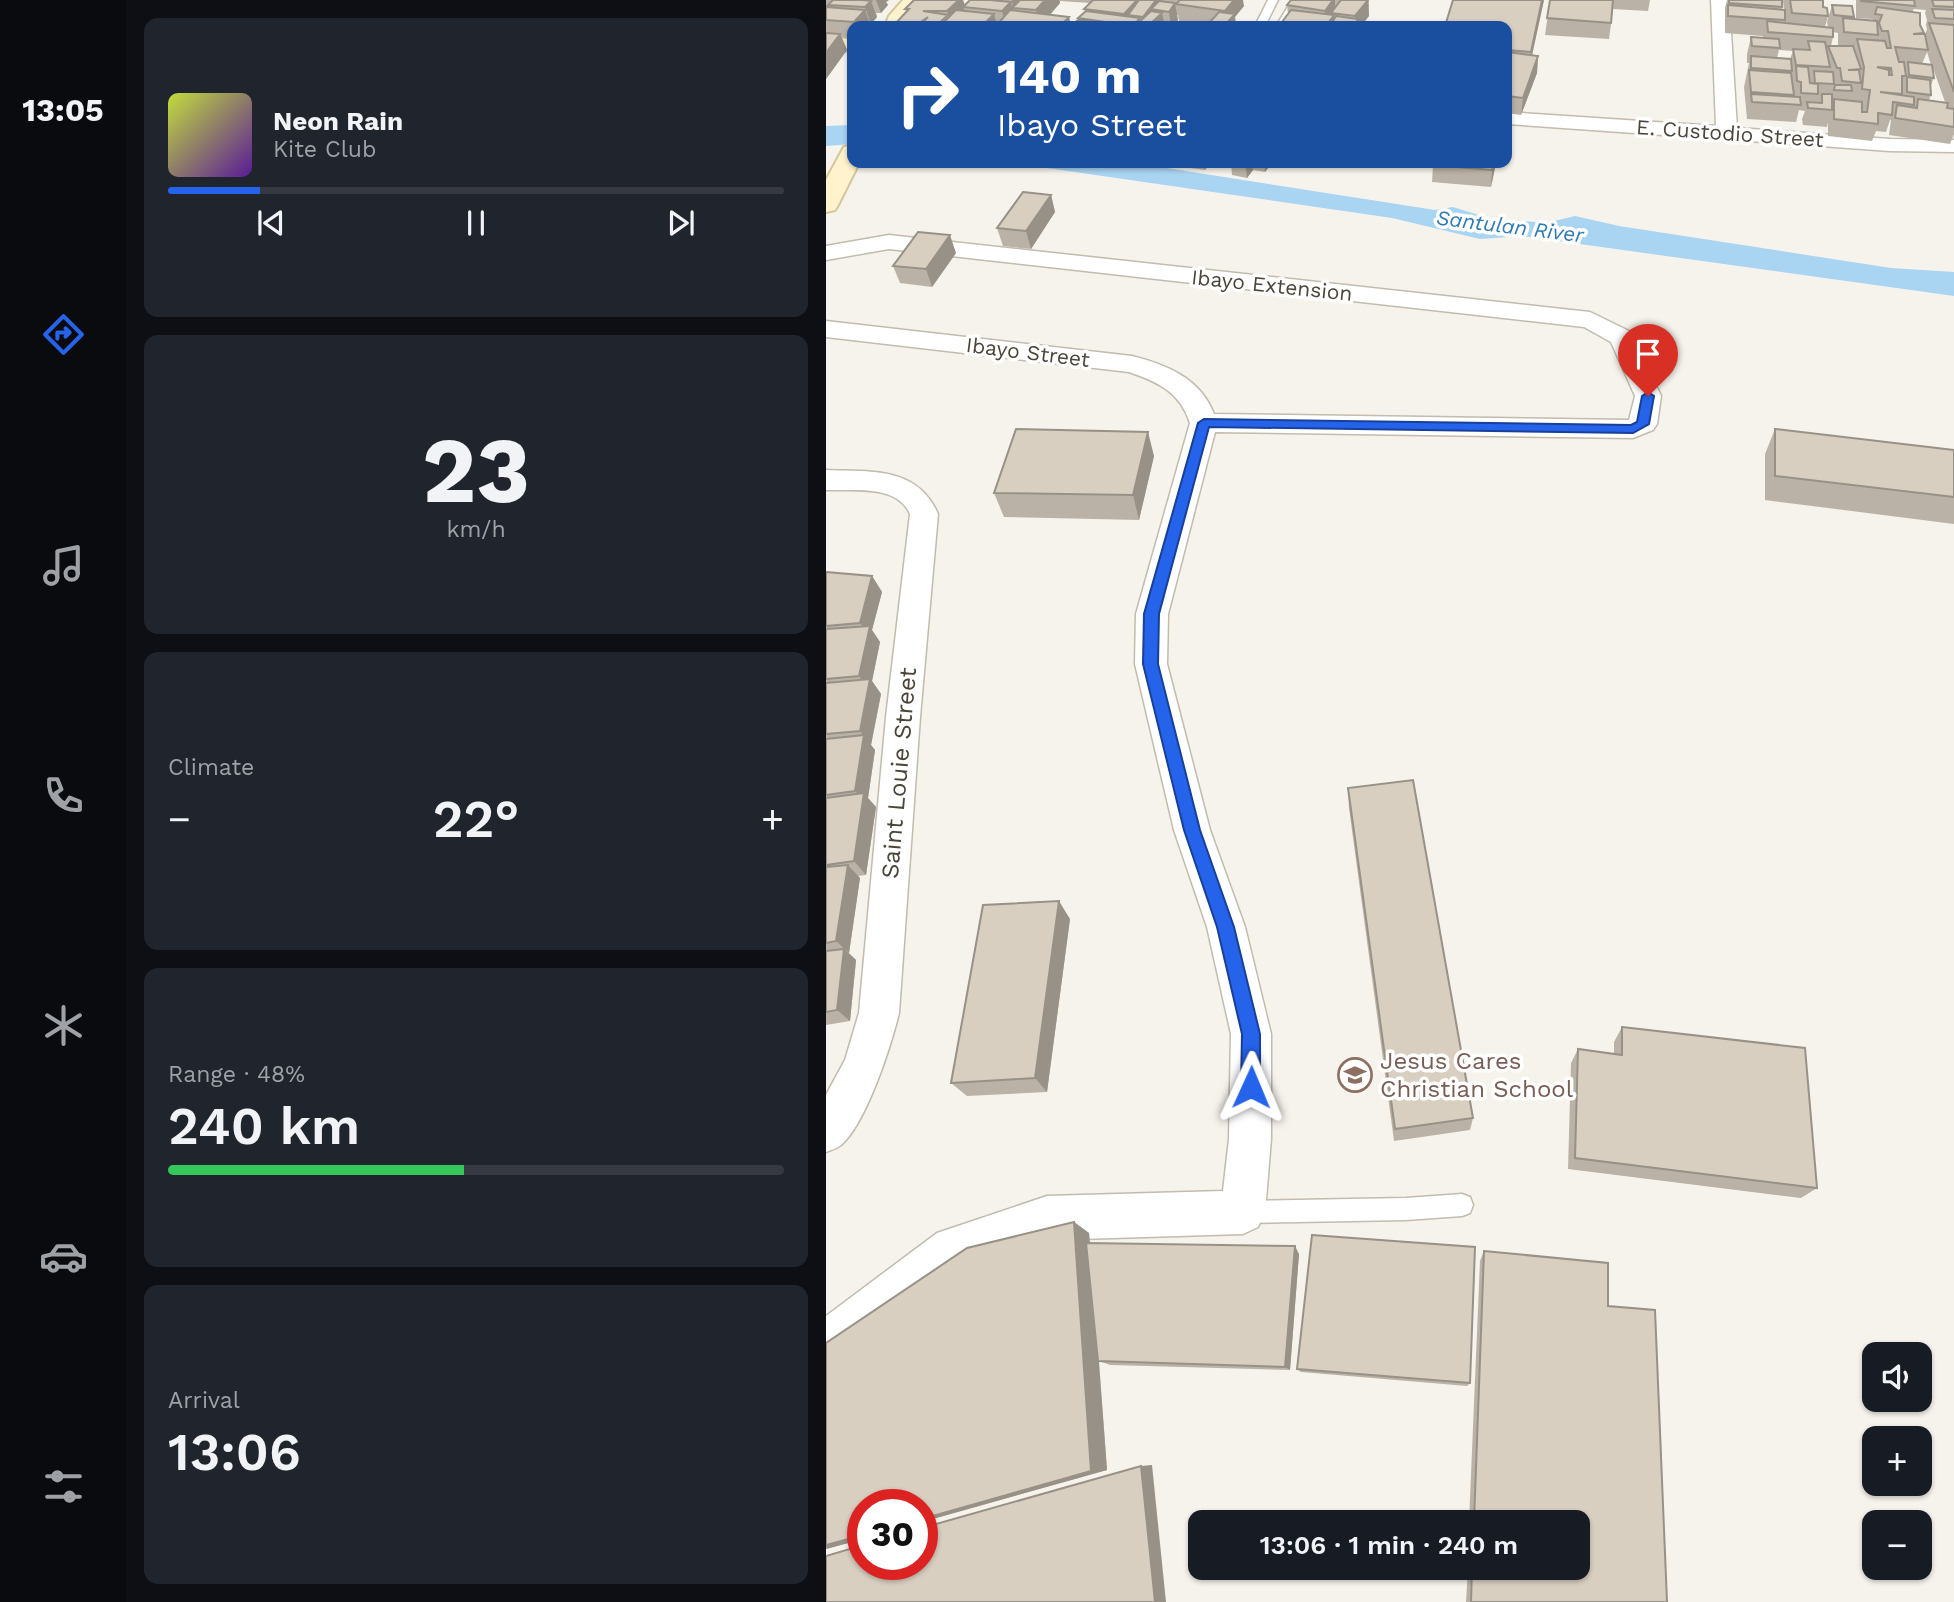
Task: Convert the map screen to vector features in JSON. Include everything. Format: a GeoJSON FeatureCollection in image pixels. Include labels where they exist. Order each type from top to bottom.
{"type":"FeatureCollection","features":[{"type":"Feature","properties":{"kind":"main road"},"geometry":{"type":"LineString","coordinates":[[897,21],[914,0]]}},
{"type":"Feature","properties":{"kind":"main road"},"geometry":{"type":"LineString","coordinates":[[826,44],[847,46]]}},
{"type":"Feature","properties":{"kind":"main road"},"geometry":{"type":"LineString","coordinates":[[826,205],[847,164]]}},
{"type":"Feature","properties":{"kind":"street"},"geometry":{"type":"LineString","coordinates":[[1720,0],[1727,132]]}},
{"type":"Feature","properties":{"kind":"street","name":"E. Custodio Street"},"geometry":{"type":"LineString","coordinates":[[1512,118],[1890,145],[1954,146]]}},
{"type":"Feature","properties":{"kind":"street","name":"Ibayo Extension"},"geometry":{"type":"LineString","coordinates":[[826,253],[889,242],[1590,320],[1622,337],[1648,396],[1643,424],[1633,429],[1204,423]]}},
{"type":"Feature","properties":{"kind":"street","name":"Ibayo Street"},"geometry":{"type":"LineString","coordinates":[[826,329],[1132,364],[1160,373],[1187,389],[1199,406],[1204,423]]}},
{"type":"Feature","properties":{"kind":"street"},"geometry":{"type":"LineString","coordinates":[[826,1345],[953,1249],[1047,1218],[1243,1212],[1250,1139],[1251,1034],[1226,927],[1192,830],[1151,664],[1152,614],[1204,423]]}},
{"type":"Feature","properties":{"kind":"street","name":"Saint Louie Street"},"geometry":{"type":"LineString","coordinates":[[826,480],[895,486],[915,495],[924,514],[903,717],[879,1013],[870,1052],[857,1085],[826,1131]]}},
{"type":"Feature","properties":{"kind":"lane"},"geometry":{"type":"LineString","coordinates":[[1262,21],[1273,0]]}},
{"type":"Feature","properties":{"kind":"lane"},"geometry":{"type":"LineString","coordinates":[[1283,21],[1297,0]]}},
{"type":"Feature","properties":{"kind":"lane"},"geometry":{"type":"LineString","coordinates":[[1243,1212],[1406,1209],[1462,1205]]}},
{"type":"Feature","properties":{"kind":"water"},"geometry":{"type":"Polygon","coordinates":[[[847,125],[847,144],[826,146],[826,126],[847,125]]]}},
{"type":"Feature","properties":{"kind":"water","name":"Santulan River"},"geometry":{"type":"Polygon","coordinates":[[[1047,168],[1167,168],[1435,210],[1453,207],[1489,218],[1546,223],[1575,216],[1619,226],[1891,268],[1954,272],[1954,296],[1522,236],[1480,239],[1392,218],[1047,168]]]}},
{"type":"Feature","properties":{"kind":"building"},"geometry":{"type":"Polygon","coordinates":[[[833,0],[871,1],[865,7],[828,5],[833,0]]]}},
{"type":"Feature","properties":{"kind":"building"},"geometry":{"type":"Polygon","coordinates":[[[914,0],[959,0],[947,11],[923,11],[948,15],[941,21],[924,21],[928,17],[922,21],[898,21],[909,9],[905,9],[914,0]]]}},
{"type":"Feature","properties":{"kind":"building"},"geometry":{"type":"Polygon","coordinates":[[[970,0],[1011,2],[1002,11],[963,7],[970,0]]]}},
{"type":"Feature","properties":{"kind":"building"},"geometry":{"type":"Polygon","coordinates":[[[1020,0],[1045,0],[1036,10],[1012,8],[1020,0]]]}},
{"type":"Feature","properties":{"kind":"building"},"geometry":{"type":"Polygon","coordinates":[[[1093,0],[1137,0],[1124,14],[1084,9],[1093,0]]]}},
{"type":"Feature","properties":{"kind":"building"},"geometry":{"type":"Polygon","coordinates":[[[1139,0],[1156,0],[1143,17],[1128,15],[1139,0]]]}},
{"type":"Feature","properties":{"kind":"building"},"geometry":{"type":"Polygon","coordinates":[[[1180,0],[1234,0],[1225,11],[1176,4],[1180,0]]]}},
{"type":"Feature","properties":{"kind":"building"},"geometry":{"type":"Polygon","coordinates":[[[1291,0],[1333,0],[1325,11],[1287,5],[1291,0]]]}},
{"type":"Feature","properties":{"kind":"building"},"geometry":{"type":"Polygon","coordinates":[[[1341,0],[1368,0],[1355,16],[1331,13],[1341,0]]]}},
{"type":"Feature","properties":{"kind":"building"},"geometry":{"type":"Polygon","coordinates":[[[1453,0],[1542,0],[1531,52],[1512,50],[1512,21],[1447,21],[1453,0]]]}},
{"type":"Feature","properties":{"kind":"building"},"geometry":{"type":"Polygon","coordinates":[[[1550,0],[1613,0],[1611,23],[1547,18],[1550,0]]]}},
{"type":"Feature","properties":{"kind":"building"},"geometry":{"type":"Polygon","coordinates":[[[1729,0],[1782,0],[1782,7],[1729,3],[1729,0]]]}},
{"type":"Feature","properties":{"kind":"building"},"geometry":{"type":"Polygon","coordinates":[[[1790,0],[1823,0],[1828,16],[1792,13],[1790,0]]]}},
{"type":"Feature","properties":{"kind":"building"},"geometry":{"type":"Polygon","coordinates":[[[1914,0],[1915,6],[1861,1],[1914,0]]]}},
{"type":"Feature","properties":{"kind":"building"},"geometry":{"type":"Polygon","coordinates":[[[1932,0],[1954,0],[1954,7],[1934,6],[1932,0]]]}},
{"type":"Feature","properties":{"kind":"building"},"geometry":{"type":"Polygon","coordinates":[[[1159,1],[1175,3],[1169,12],[1151,9],[1159,1]]]}},
{"type":"Feature","properties":{"kind":"building"},"geometry":{"type":"Polygon","coordinates":[[[1728,5],[1785,10],[1785,20],[1728,16],[1728,5]]]}},
{"type":"Feature","properties":{"kind":"building"},"geometry":{"type":"Polygon","coordinates":[[[1832,5],[1852,6],[1854,17],[1834,15],[1832,5]]]}},
{"type":"Feature","properties":{"kind":"building"},"geometry":{"type":"Polygon","coordinates":[[[826,7],[865,10],[855,21],[826,20],[826,7]]]}},
{"type":"Feature","properties":{"kind":"building"},"geometry":{"type":"Polygon","coordinates":[[[1877,7],[1920,13],[1920,25],[1924,33],[1913,34],[1925,34],[1928,50],[1895,47],[1899,62],[1904,62],[1906,76],[1902,76],[1902,94],[1880,92],[1914,97],[1914,105],[1893,102],[1892,115],[1878,113],[1878,124],[1834,119],[1834,99],[1862,102],[1862,112],[1867,112],[1870,90],[1862,89],[1864,67],[1857,39],[1885,41],[1887,48],[1891,48],[1888,31],[1882,31],[1879,23],[1882,15],[1875,14],[1877,7]]]}},
{"type":"Feature","properties":{"kind":"building"},"geometry":{"type":"Polygon","coordinates":[[[1932,9],[1954,10],[1954,19],[1935,18],[1932,9]]]}},
{"type":"Feature","properties":{"kind":"building"},"geometry":{"type":"Polygon","coordinates":[[[956,10],[994,14],[987,21],[945,21],[956,10]]]}},
{"type":"Feature","properties":{"kind":"building"},"geometry":{"type":"Polygon","coordinates":[[[1010,10],[1069,17],[1065,21],[1000,21],[1010,10]]]}},
{"type":"Feature","properties":{"kind":"building"},"geometry":{"type":"Polygon","coordinates":[[[1291,10],[1334,15],[1330,21],[1283,21],[1291,10]]]}},
{"type":"Feature","properties":{"kind":"building"},"geometry":{"type":"Polygon","coordinates":[[[1086,11],[1140,18],[1137,21],[1099,21],[1078,18],[1086,11]]]}},
{"type":"Feature","properties":{"kind":"building"},"geometry":{"type":"Polygon","coordinates":[[[1151,11],[1162,13],[1153,21],[1140,21],[1151,11]]]}},
{"type":"Feature","properties":{"kind":"building"},"geometry":{"type":"Polygon","coordinates":[[[1219,12],[1235,14],[1229,21],[1211,21],[1219,12]]]}},
{"type":"Feature","properties":{"kind":"building"},"geometry":{"type":"Polygon","coordinates":[[[1336,16],[1358,19],[1357,21],[1333,21],[1336,16]]]}},
{"type":"Feature","properties":{"kind":"building"},"geometry":{"type":"Polygon","coordinates":[[[1843,18],[1877,21],[1878,35],[1844,32],[1843,18]]]}},
{"type":"Feature","properties":{"kind":"building"},"geometry":{"type":"Polygon","coordinates":[[[1767,21],[1833,28],[1833,37],[1768,32],[1767,21]]]}},
{"type":"Feature","properties":{"kind":"building"},"geometry":{"type":"Polygon","coordinates":[[[1929,23],[1954,25],[1954,92],[1929,23]]]}},
{"type":"Feature","properties":{"kind":"building"},"geometry":{"type":"Polygon","coordinates":[[[826,33],[840,34],[826,53],[826,33]]]}},
{"type":"Feature","properties":{"kind":"building"},"geometry":{"type":"Polygon","coordinates":[[[1751,37],[1779,39],[1780,48],[1752,46],[1751,37]]]}},
{"type":"Feature","properties":{"kind":"building"},"geometry":{"type":"Polygon","coordinates":[[[1808,41],[1825,42],[1830,67],[1796,65],[1793,49],[1810,50],[1808,41]]]}},
{"type":"Feature","properties":{"kind":"building"},"geometry":{"type":"Polygon","coordinates":[[[1828,46],[1853,46],[1861,69],[1848,70],[1859,70],[1861,83],[1842,81],[1840,68],[1837,68],[1828,46]]]}},
{"type":"Feature","properties":{"kind":"building"},"geometry":{"type":"Polygon","coordinates":[[[1512,53],[1538,56],[1523,98],[1512,97],[1512,53]]]}},
{"type":"Feature","properties":{"kind":"building"},"geometry":{"type":"Polygon","coordinates":[[[1751,56],[1791,59],[1792,71],[1751,68],[1751,56]]]}},
{"type":"Feature","properties":{"kind":"building"},"geometry":{"type":"Polygon","coordinates":[[[1908,62],[1932,65],[1934,78],[1909,75],[1908,62]]]}},
{"type":"Feature","properties":{"kind":"building"},"geometry":{"type":"Polygon","coordinates":[[[1796,66],[1808,67],[1810,83],[1818,84],[1818,94],[1801,93],[1796,66]]]}},
{"type":"Feature","properties":{"kind":"building"},"geometry":{"type":"Polygon","coordinates":[[[1749,70],[1791,73],[1794,95],[1751,92],[1749,70]]]}},
{"type":"Feature","properties":{"kind":"building"},"geometry":{"type":"Polygon","coordinates":[[[1814,71],[1833,72],[1834,84],[1815,83],[1814,71]]]}},
{"type":"Feature","properties":{"kind":"building"},"geometry":{"type":"Polygon","coordinates":[[[1907,77],[1930,80],[1931,95],[1907,92],[1907,77]]]}},
{"type":"Feature","properties":{"kind":"building"},"geometry":{"type":"Polygon","coordinates":[[[1835,85],[1851,85],[1852,91],[1834,90],[1835,85]]]}},
{"type":"Feature","properties":{"kind":"building"},"geometry":{"type":"Polygon","coordinates":[[[1751,94],[1800,97],[1801,105],[1752,102],[1751,94]]]}},
{"type":"Feature","properties":{"kind":"building"},"geometry":{"type":"Polygon","coordinates":[[[1822,94],[1832,94],[1832,110],[1808,108],[1807,102],[1822,103],[1822,94]]]}},
{"type":"Feature","properties":{"kind":"building"},"geometry":{"type":"Polygon","coordinates":[[[1918,99],[1948,103],[1947,108],[1954,109],[1954,127],[1895,118],[1897,105],[1917,108],[1918,99]]]}},
{"type":"Feature","properties":{"kind":"building"},"geometry":{"type":"Polygon","coordinates":[[[1023,192],[1051,195],[1026,231],[997,228],[1023,192]]]}},
{"type":"Feature","properties":{"kind":"building"},"geometry":{"type":"Polygon","coordinates":[[[918,232],[950,235],[926,269],[893,266],[918,232]]]}},
{"type":"Feature","properties":{"kind":"building"},"geometry":{"type":"Polygon","coordinates":[[[1016,429],[1148,432],[1133,495],[994,493],[1016,429]]]}},
{"type":"Feature","properties":{"kind":"building"},"geometry":{"type":"Polygon","coordinates":[[[1775,429],[1954,450],[1954,497],[1775,476],[1775,429]]]}},
{"type":"Feature","properties":{"kind":"building"},"geometry":{"type":"Polygon","coordinates":[[[826,572],[872,576],[860,623],[826,626],[826,572]]]}},
{"type":"Feature","properties":{"kind":"building"},"geometry":{"type":"Polygon","coordinates":[[[870,626],[859,676],[826,679],[826,629],[870,626]]]}},
{"type":"Feature","properties":{"kind":"building"},"geometry":{"type":"Polygon","coordinates":[[[870,679],[860,731],[826,734],[826,683],[870,679]]]}},
{"type":"Feature","properties":{"kind":"building"},"geometry":{"type":"Polygon","coordinates":[[[864,735],[855,791],[826,795],[826,739],[864,735]]]}},
{"type":"Feature","properties":{"kind":"building"},"geometry":{"type":"Polygon","coordinates":[[[1413,780],[1473,1118],[1395,1129],[1348,788],[1413,780]]]}},
{"type":"Feature","properties":{"kind":"building"},"geometry":{"type":"Polygon","coordinates":[[[864,793],[854,861],[826,865],[826,798],[864,793]]]}},
{"type":"Feature","properties":{"kind":"building"},"geometry":{"type":"Polygon","coordinates":[[[848,865],[836,941],[826,943],[826,867],[848,865]]]}},
{"type":"Feature","properties":{"kind":"building"},"geometry":{"type":"Polygon","coordinates":[[[1059,901],[1035,1078],[951,1083],[983,905],[1059,901]]]}},
{"type":"Feature","properties":{"kind":"building"},"geometry":{"type":"Polygon","coordinates":[[[844,949],[837,1010],[826,1012],[826,951],[844,949]]]}},
{"type":"Feature","properties":{"kind":"building"},"geometry":{"type":"Polygon","coordinates":[[[1622,1027],[1805,1048],[1817,1188],[1575,1158],[1578,1049],[1622,1055],[1622,1027]]]}},
{"type":"Feature","properties":{"kind":"building"},"geometry":{"type":"Polygon","coordinates":[[[1074,1222],[1091,1471],[938,1514],[938,1489],[847,1489],[847,1539],[826,1545],[826,1343],[967,1248],[1074,1222]]]}},
{"type":"Feature","properties":{"kind":"building"},"geometry":{"type":"Polygon","coordinates":[[[1312,1235],[1475,1247],[1470,1383],[1297,1369],[1312,1235]]]}},
{"type":"Feature","properties":{"kind":"building"},"geometry":{"type":"Polygon","coordinates":[[[1086,1243],[1295,1246],[1285,1367],[1098,1361],[1086,1243]]]}},
{"type":"Feature","properties":{"kind":"building"},"geometry":{"type":"Polygon","coordinates":[[[1484,1251],[1608,1263],[1608,1306],[1655,1310],[1667,1602],[1471,1602],[1472,1580],[1590,1580],[1590,1510],[1474,1510],[1484,1251]]]}},
{"type":"Feature","properties":{"kind":"building"},"geometry":{"type":"Polygon","coordinates":[[[1141,1466],[1155,1602],[826,1602],[826,1556],[847,1550],[847,1580],[938,1580],[938,1523],[1141,1466]]]}},
{"type":"Feature","properties":{"kind":"place","name":"Jesus Cares Christian School"},"geometry":{"type":"Point","coordinates":[1355,1075]}},
{"type":"Feature","properties":{"kind":"route"},"geometry":{"type":"LineString","coordinates":[[1251,1087],[1251,1034],[1226,927],[1192,830],[1151,664],[1152,614],[1204,423],[1633,429],[1643,424],[1648,396]]}}]}
